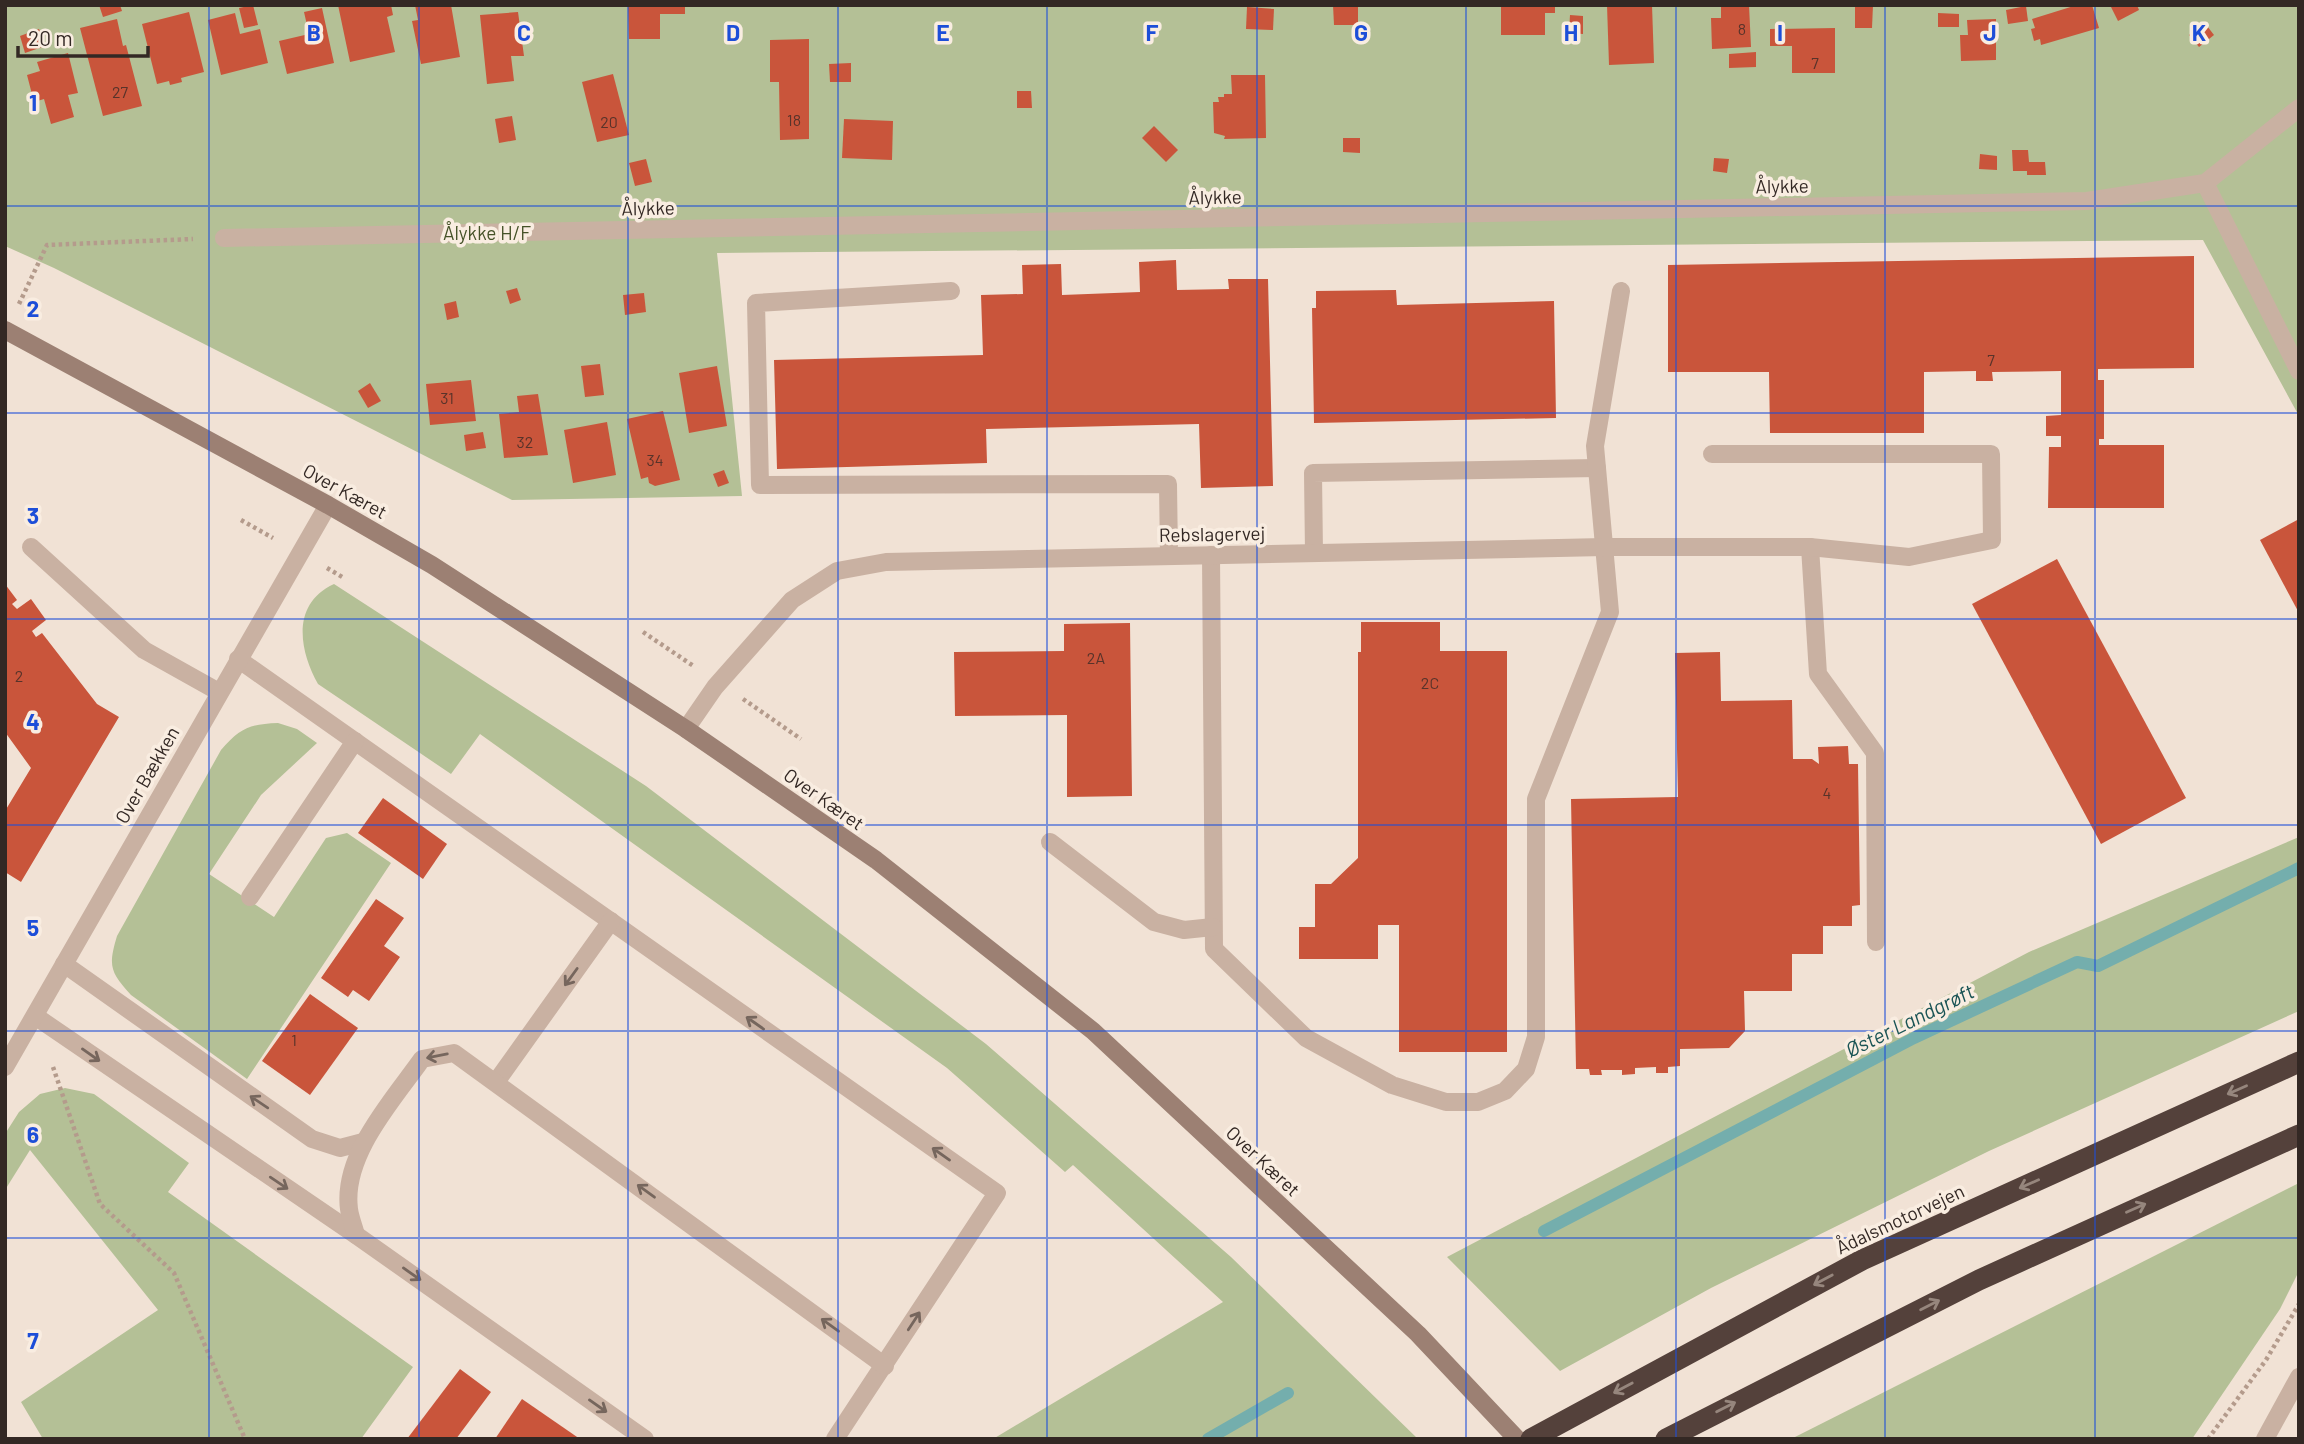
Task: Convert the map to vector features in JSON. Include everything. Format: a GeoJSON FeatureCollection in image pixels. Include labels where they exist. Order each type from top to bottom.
{"type":"FeatureCollection","features":[{"type":"Feature","properties":{"kind":"highway","name":"Ådalsmotorvejen"},"geometry":{"type":"LineString","coordinates":[[1531,1439],[1862,1260],[2299,1062]]}},
{"type":"Feature","properties":{"kind":"highway"},"geometry":{"type":"LineString","coordinates":[[1666,1439],[1979,1280],[2299,1135]]}},
{"type":"Feature","properties":{"kind":"main road","name":"Over Kæret"},"geometry":{"type":"LineString","coordinates":[[6,330],[328,505],[432,565],[686,729],[876,860],[1093,1031],[1418,1334],[1517,1439]]}},
{"type":"Feature","properties":{"kind":"street","name":"Ålykke"},"geometry":{"type":"LineString","coordinates":[[224,237],[2087,201],[2205,183],[2299,108]]}},
{"type":"Feature","properties":{"kind":"street"},"geometry":{"type":"LineString","coordinates":[[2205,183],[2299,371]]}},
{"type":"Feature","properties":{"kind":"street"},"geometry":{"type":"LineString","coordinates":[[951,291],[756,303],[760,485],[1168,484],[1169,556]]}},
{"type":"Feature","properties":{"kind":"street"},"geometry":{"type":"LineString","coordinates":[[1211,555],[1214,949],[1306,1038],[1392,1086],[1446,1102],[1478,1102],[1505,1091],[1525,1069],[1536,1037],[1536,799],[1610,612],[1595,446],[1621,291]]}},
{"type":"Feature","properties":{"kind":"street","name":"Rebslagervej"},"geometry":{"type":"LineString","coordinates":[[686,729],[715,687],[792,600],[837,571],[886,562],[1604,547],[1810,547],[1909,557],[1992,540],[1991,454],[1712,454]]}},
{"type":"Feature","properties":{"kind":"street"},"geometry":{"type":"LineString","coordinates":[[1314,553],[1313,473],[1597,468]]}},
{"type":"Feature","properties":{"kind":"street","name":"Over Bækken"},"geometry":{"type":"LineString","coordinates":[[5,1067],[328,505]]}},
{"type":"Feature","properties":{"kind":"street"},"geometry":{"type":"LineString","coordinates":[[32,547],[144,650],[219,692]]}},
{"type":"Feature","properties":{"kind":"street"},"geometry":{"type":"LineString","coordinates":[[1810,547],[1818,674],[1875,753],[1876,942]]}},
{"type":"Feature","properties":{"kind":"street"},"geometry":{"type":"LineString","coordinates":[[238,659],[997,1193],[835,1439]]}},
{"type":"Feature","properties":{"kind":"street"},"geometry":{"type":"LineString","coordinates":[[250,897],[355,741]]}},
{"type":"Feature","properties":{"kind":"street"},"geometry":{"type":"LineString","coordinates":[[1051,842],[1154,922],[1184,930],[1213,927]]}},
{"type":"Feature","properties":{"kind":"street"},"geometry":{"type":"LineString","coordinates":[[496,1082],[611,921]]}},
{"type":"Feature","properties":{"kind":"street"},"geometry":{"type":"LineString","coordinates":[[64,964],[312,1139],[340,1147],[363,1142]]}},
{"type":"Feature","properties":{"kind":"street"},"geometry":{"type":"LineString","coordinates":[[35,1016],[356,1235],[645,1439]]}},
{"type":"Feature","properties":{"kind":"street"},"geometry":{"type":"LineString","coordinates":[[356,1235],[348,1207],[352,1175],[363,1142],[422,1059],[454,1053],[885,1366]]}},
{"type":"Feature","properties":{"kind":"street"},"geometry":{"type":"LineString","coordinates":[[2265,1439],[2299,1377]]}},
{"type":"Feature","properties":{"kind":"path"},"geometry":{"type":"LineString","coordinates":[[6,330],[47,245],[224,237]]}},
{"type":"Feature","properties":{"kind":"path"},"geometry":{"type":"LineString","coordinates":[[52,1066],[100,1204],[174,1273],[245,1439]]}},
{"type":"Feature","properties":{"kind":"path"},"geometry":{"type":"LineString","coordinates":[[2207,1439],[2266,1360],[2299,1304]]}},
{"type":"Feature","properties":{"kind":"green space","name":"Ålykke H/F"},"geometry":{"type":"Polygon","coordinates":[[[5,5],[2299,5],[2299,416],[2203,240],[717,253],[742,496],[512,500],[54,268],[5,246],[5,5]]]}},
{"type":"Feature","properties":{"kind":"green space"},"geometry":{"type":"Polygon","coordinates":[[[334,584],[646,786],[986,1044],[1231,1257],[1418,1439],[993,1439],[1223,1302],[1073,1165],[1065,1172],[947,1068],[480,734],[451,774],[318,684],[311,671],[303,643],[305,615],[320,593],[334,584]]]}},
{"type":"Feature","properties":{"kind":"green space"},"geometry":{"type":"Polygon","coordinates":[[[278,723],[297,729],[317,743],[261,795],[209,874],[274,917],[326,838],[347,833],[391,863],[247,1079],[131,995],[115,974],[112,955],[117,936],[221,750],[246,729],[278,723]]]}},
{"type":"Feature","properties":{"kind":"green space"},"geometry":{"type":"Polygon","coordinates":[[[2299,837],[2299,1011],[1989,1151],[1711,1288],[1560,1371],[1447,1257],[2029,952],[2299,837]]]}},
{"type":"Feature","properties":{"kind":"green space"},"geometry":{"type":"Polygon","coordinates":[[[65,1088],[94,1094],[189,1163],[168,1192],[413,1367],[361,1439],[43,1439],[21,1402],[158,1310],[30,1150],[5,1190],[5,1134],[19,1112],[40,1094],[65,1088]]]}},
{"type":"Feature","properties":{"kind":"green space"},"geometry":{"type":"Polygon","coordinates":[[[2299,1183],[2299,1271],[2280,1309],[2192,1439],[1791,1439],[2299,1183]]]}},
{"type":"Feature","properties":{"kind":"building"},"geometry":{"type":"Polygon","coordinates":[[[99,5],[120,5],[122,11],[103,17],[99,5]]]}},
{"type":"Feature","properties":{"kind":"building"},"geometry":{"type":"Polygon","coordinates":[[[253,5],[258,25],[244,28],[239,8],[253,5]]]}},
{"type":"Feature","properties":{"kind":"building"},"geometry":{"type":"Polygon","coordinates":[[[338,5],[391,5],[393,15],[387,17],[395,52],[350,62],[338,5]]]}},
{"type":"Feature","properties":{"kind":"building"},"geometry":{"type":"Polygon","coordinates":[[[415,5],[451,5],[460,57],[421,64],[412,21],[418,20],[415,5]]]}},
{"type":"Feature","properties":{"kind":"building"},"geometry":{"type":"Polygon","coordinates":[[[628,5],[685,5],[685,14],[660,14],[660,39],[629,39],[628,5]]]}},
{"type":"Feature","properties":{"kind":"building"},"geometry":{"type":"Polygon","coordinates":[[[1333,5],[1358,5],[1358,25],[1334,25],[1333,5]]]}},
{"type":"Feature","properties":{"kind":"building"},"geometry":{"type":"Polygon","coordinates":[[[1501,5],[1555,5],[1555,13],[1545,13],[1545,35],[1501,35],[1501,5]]]}},
{"type":"Feature","properties":{"kind":"building"},"geometry":{"type":"Polygon","coordinates":[[[1607,5],[1652,5],[1654,63],[1609,65],[1607,5]]]}},
{"type":"Feature","properties":{"kind":"building"},"geometry":{"type":"Polygon","coordinates":[[[1721,5],[1749,5],[1751,47],[1712,49],[1711,18],[1721,18],[1721,5]]]}},
{"type":"Feature","properties":{"kind":"building"},"geometry":{"type":"Polygon","coordinates":[[[1855,5],[1873,5],[1872,28],[1855,28],[1855,5]]]}},
{"type":"Feature","properties":{"kind":"building"},"geometry":{"type":"Polygon","coordinates":[[[2077,5],[2092,5],[2099,28],[2041,45],[2040,39],[2034,41],[2031,29],[2035,28],[2032,19],[2077,5]]]}},
{"type":"Feature","properties":{"kind":"building"},"geometry":{"type":"Polygon","coordinates":[[[2110,5],[2137,5],[2139,10],[2118,21],[2110,5]]]}},
{"type":"Feature","properties":{"kind":"building"},"geometry":{"type":"Polygon","coordinates":[[[2026,6],[2028,21],[2008,24],[2006,10],[2026,6]]]}},
{"type":"Feature","properties":{"kind":"building"},"geometry":{"type":"Polygon","coordinates":[[[1247,7],[1274,9],[1273,30],[1246,29],[1247,7]]]}},
{"type":"Feature","properties":{"kind":"building"},"geometry":{"type":"Polygon","coordinates":[[[322,8],[334,63],[287,74],[279,41],[309,34],[304,12],[322,8]]]}},
{"type":"Feature","properties":{"kind":"building"},"geometry":{"type":"Polygon","coordinates":[[[189,12],[204,72],[181,78],[182,82],[157,84],[142,24],[189,12]]]}},
{"type":"Feature","properties":{"kind":"building"},"geometry":{"type":"Polygon","coordinates":[[[518,12],[524,56],[511,56],[514,81],[487,84],[480,15],[518,12]]]}},
{"type":"Feature","properties":{"kind":"building"},"geometry":{"type":"Polygon","coordinates":[[[235,13],[240,34],[260,29],[268,63],[221,75],[208,20],[235,13]]]}},
{"type":"Feature","properties":{"kind":"building"},"geometry":{"type":"Polygon","coordinates":[[[1938,13],[1959,14],[1959,27],[1938,27],[1938,13]]]}},
{"type":"Feature","properties":{"kind":"building"},"geometry":{"type":"Polygon","coordinates":[[[1570,15],[1583,16],[1583,34],[1569,33],[1570,15]]]}},
{"type":"Feature","properties":{"kind":"building"},"geometry":{"type":"Polygon","coordinates":[[[117,19],[142,106],[103,116],[80,28],[117,19]]]}},
{"type":"Feature","properties":{"kind":"building"},"geometry":{"type":"Polygon","coordinates":[[[1996,19],[1996,60],[1961,61],[1960,35],[1968,35],[1967,20],[1996,19]]]}},
{"type":"Feature","properties":{"kind":"building"},"geometry":{"type":"Polygon","coordinates":[[[2204,22],[2214,35],[2199,47],[2189,35],[2204,22]]]}},
{"type":"Feature","properties":{"kind":"building"},"geometry":{"type":"Polygon","coordinates":[[[1835,28],[1835,73],[1792,73],[1792,46],[1770,46],[1770,29],[1835,28]]]}},
{"type":"Feature","properties":{"kind":"building"},"geometry":{"type":"Polygon","coordinates":[[[39,29],[45,46],[25,53],[20,36],[39,29]]]}},
{"type":"Feature","properties":{"kind":"building"},"geometry":{"type":"Polygon","coordinates":[[[809,39],[809,139],[780,140],[779,82],[770,82],[770,40],[809,39]]]}},
{"type":"Feature","properties":{"kind":"building"},"geometry":{"type":"Polygon","coordinates":[[[1756,52],[1756,67],[1729,68],[1729,54],[1756,52]]]}},
{"type":"Feature","properties":{"kind":"building"},"geometry":{"type":"Polygon","coordinates":[[[68,53],[78,93],[68,95],[74,117],[51,124],[44,99],[34,102],[27,75],[40,71],[37,62],[68,53]]]}},
{"type":"Feature","properties":{"kind":"building"},"geometry":{"type":"Polygon","coordinates":[[[851,63],[851,82],[830,82],[829,64],[851,63]]]}},
{"type":"Feature","properties":{"kind":"building"},"geometry":{"type":"Polygon","coordinates":[[[613,74],[629,135],[597,142],[582,82],[613,74]]]}},
{"type":"Feature","properties":{"kind":"building"},"geometry":{"type":"Polygon","coordinates":[[[1231,75],[1265,75],[1266,138],[1224,139],[1225,136],[1214,133],[1213,102],[1219,102],[1218,97],[1224,97],[1224,94],[1232,94],[1231,75]]]}},
{"type":"Feature","properties":{"kind":"building"},"geometry":{"type":"Polygon","coordinates":[[[1017,91],[1031,91],[1032,108],[1017,108],[1017,91]]]}},
{"type":"Feature","properties":{"kind":"building"},"geometry":{"type":"Polygon","coordinates":[[[512,116],[516,140],[499,143],[495,119],[512,116]]]}},
{"type":"Feature","properties":{"kind":"building"},"geometry":{"type":"Polygon","coordinates":[[[844,119],[893,121],[892,160],[842,158],[844,119]]]}},
{"type":"Feature","properties":{"kind":"building"},"geometry":{"type":"Polygon","coordinates":[[[1154,126],[1178,150],[1166,162],[1142,138],[1154,126]]]}},
{"type":"Feature","properties":{"kind":"building"},"geometry":{"type":"Polygon","coordinates":[[[1343,138],[1360,138],[1360,153],[1343,152],[1343,138]]]}},
{"type":"Feature","properties":{"kind":"building"},"geometry":{"type":"Polygon","coordinates":[[[2012,150],[2028,150],[2029,162],[2045,162],[2046,175],[2027,175],[2027,171],[2013,171],[2012,150]]]}},
{"type":"Feature","properties":{"kind":"building"},"geometry":{"type":"Polygon","coordinates":[[[1980,154],[1997,156],[1997,170],[1979,169],[1980,154]]]}},
{"type":"Feature","properties":{"kind":"building"},"geometry":{"type":"Polygon","coordinates":[[[1714,158],[1729,159],[1727,173],[1713,171],[1714,158]]]}},
{"type":"Feature","properties":{"kind":"building"},"geometry":{"type":"Polygon","coordinates":[[[646,159],[652,182],[635,186],[629,163],[646,159]]]}},
{"type":"Feature","properties":{"kind":"building"},"geometry":{"type":"Polygon","coordinates":[[[2194,256],[2194,368],[2098,369],[2098,380],[2104,380],[2104,439],[2099,439],[2099,445],[2164,445],[2164,508],[2048,508],[2049,447],[2061,447],[2061,436],[2046,436],[2046,416],[2061,415],[2061,371],[1992,372],[1993,381],[1976,381],[1976,371],[1924,372],[1924,433],[1770,433],[1769,372],[1668,372],[1668,265],[2194,256]]]}},
{"type":"Feature","properties":{"kind":"building"},"geometry":{"type":"Polygon","coordinates":[[[1176,260],[1177,290],[1229,289],[1228,279],[1268,279],[1273,486],[1201,488],[1199,424],[986,429],[987,463],[777,469],[774,360],[983,355],[981,295],[1023,294],[1022,265],[1061,264],[1062,295],[1140,292],[1139,262],[1176,260]]]}},
{"type":"Feature","properties":{"kind":"building"},"geometry":{"type":"Polygon","coordinates":[[[517,288],[521,300],[510,304],[506,291],[517,288]]]}},
{"type":"Feature","properties":{"kind":"building"},"geometry":{"type":"Polygon","coordinates":[[[1396,290],[1397,305],[1554,301],[1556,418],[1314,423],[1312,308],[1316,308],[1316,291],[1396,290]]]}},
{"type":"Feature","properties":{"kind":"building"},"geometry":{"type":"Polygon","coordinates":[[[644,293],[646,312],[625,315],[623,295],[644,293]]]}},
{"type":"Feature","properties":{"kind":"building"},"geometry":{"type":"Polygon","coordinates":[[[456,301],[459,317],[447,320],[444,304],[456,301]]]}},
{"type":"Feature","properties":{"kind":"building"},"geometry":{"type":"Polygon","coordinates":[[[600,364],[604,395],[585,397],[581,366],[600,364]]]}},
{"type":"Feature","properties":{"kind":"building"},"geometry":{"type":"Polygon","coordinates":[[[717,366],[727,426],[689,433],[679,373],[717,366]]]}},
{"type":"Feature","properties":{"kind":"building"},"geometry":{"type":"Polygon","coordinates":[[[471,380],[476,421],[430,425],[426,384],[471,380]]]}},
{"type":"Feature","properties":{"kind":"building"},"geometry":{"type":"Polygon","coordinates":[[[370,383],[381,401],[368,408],[358,391],[370,383]]]}},
{"type":"Feature","properties":{"kind":"building"},"geometry":{"type":"Polygon","coordinates":[[[538,394],[548,455],[504,458],[499,414],[519,412],[517,396],[538,394]]]}},
{"type":"Feature","properties":{"kind":"building"},"geometry":{"type":"Polygon","coordinates":[[[663,411],[680,480],[655,486],[649,483],[648,477],[641,479],[627,419],[663,411]]]}},
{"type":"Feature","properties":{"kind":"building"},"geometry":{"type":"Polygon","coordinates":[[[607,422],[616,475],[573,483],[564,430],[607,422]]]}},
{"type":"Feature","properties":{"kind":"building"},"geometry":{"type":"Polygon","coordinates":[[[483,432],[486,448],[466,451],[464,435],[483,432]]]}},
{"type":"Feature","properties":{"kind":"building"},"geometry":{"type":"Polygon","coordinates":[[[724,470],[729,483],[718,487],[713,474],[724,470]]]}},
{"type":"Feature","properties":{"kind":"building"},"geometry":{"type":"Polygon","coordinates":[[[2299,519],[2299,613],[2260,540],[2299,519]]]}},
{"type":"Feature","properties":{"kind":"building"},"geometry":{"type":"Polygon","coordinates":[[[2057,559],[2186,798],[2101,844],[1972,604],[2057,559]]]}},
{"type":"Feature","properties":{"kind":"building"},"geometry":{"type":"Polygon","coordinates":[[[5,584],[17,600],[12,604],[17,609],[31,599],[46,620],[32,631],[36,637],[42,633],[97,704],[119,717],[21,882],[5,872],[5,811],[31,768],[5,732],[5,584]]]}},
{"type":"Feature","properties":{"kind":"building"},"geometry":{"type":"Polygon","coordinates":[[[1361,622],[1440,622],[1440,651],[1507,651],[1507,1052],[1399,1052],[1399,925],[1378,925],[1378,959],[1299,959],[1299,927],[1315,927],[1315,884],[1331,884],[1358,858],[1358,652],[1361,652],[1361,622]]]}},
{"type":"Feature","properties":{"kind":"building"},"geometry":{"type":"Polygon","coordinates":[[[1130,623],[1132,796],[1067,797],[1067,715],[955,716],[954,652],[1064,651],[1064,624],[1130,623]]]}},
{"type":"Feature","properties":{"kind":"building"},"geometry":{"type":"Polygon","coordinates":[[[1720,652],[1721,701],[1792,700],[1793,759],[1812,759],[1819,764],[1818,747],[1848,746],[1849,764],[1858,764],[1860,905],[1852,906],[1852,926],[1823,926],[1823,954],[1792,954],[1792,991],[1744,991],[1745,1031],[1729,1048],[1680,1049],[1680,1066],[1668,1067],[1668,1073],[1656,1073],[1656,1067],[1635,1068],[1635,1074],[1622,1075],[1622,1070],[1601,1070],[1602,1075],[1590,1075],[1589,1069],[1576,1069],[1571,799],[1678,797],[1675,653],[1720,652]]]}},
{"type":"Feature","properties":{"kind":"building"},"geometry":{"type":"Polygon","coordinates":[[[383,798],[447,844],[423,879],[358,833],[383,798]]]}},
{"type":"Feature","properties":{"kind":"building"},"geometry":{"type":"Polygon","coordinates":[[[376,899],[404,918],[384,946],[400,957],[369,1001],[353,990],[348,997],[321,978],[376,899]]]}},
{"type":"Feature","properties":{"kind":"building"},"geometry":{"type":"Polygon","coordinates":[[[310,994],[358,1028],[310,1095],[262,1061],[310,994]]]}},
{"type":"Feature","properties":{"kind":"building"},"geometry":{"type":"Polygon","coordinates":[[[460,1369],[491,1392],[456,1439],[407,1439],[460,1369]]]}},
{"type":"Feature","properties":{"kind":"building"},"geometry":{"type":"Polygon","coordinates":[[[522,1399],[580,1439],[495,1439],[522,1399]]]}},
{"type":"Feature","properties":{"kind":"waterway","name":"Øster Landgrøft"},"geometry":{"type":"LineString","coordinates":[[1544,1231],[1914,1038],[2077,962],[2098,966],[2299,868]]}},
{"type":"Feature","properties":{"kind":"waterway","name":"Øster Landgrøft"},"geometry":{"type":"LineString","coordinates":[[1208,1439],[1288,1393]]}}]}
